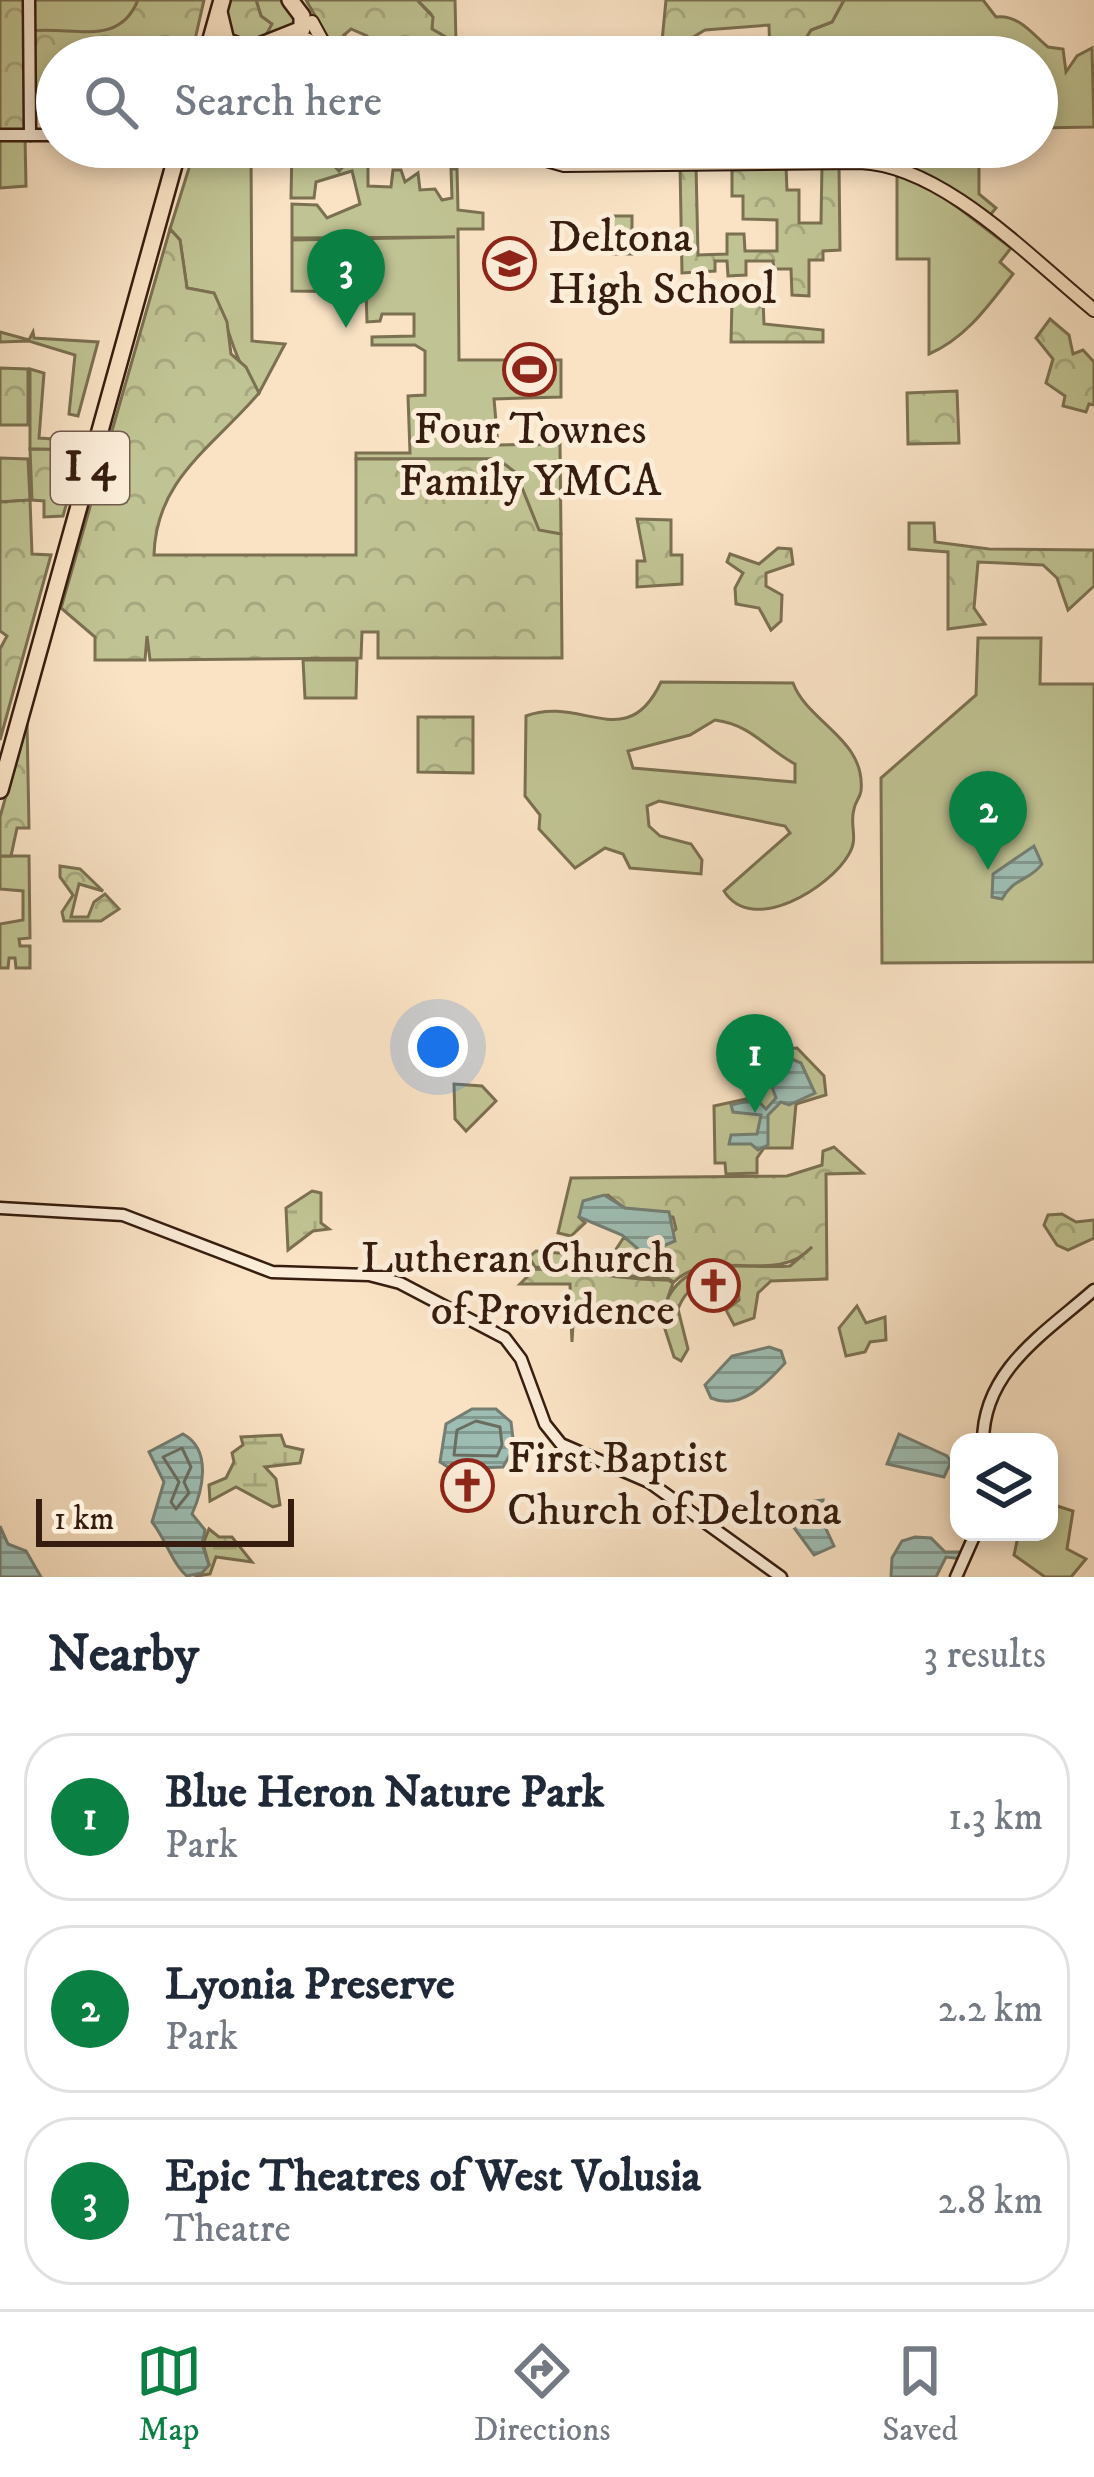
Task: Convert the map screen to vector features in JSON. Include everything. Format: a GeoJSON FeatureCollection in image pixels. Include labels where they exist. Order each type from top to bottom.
{"type":"FeatureCollection","features":[{"type":"Feature","properties":{"kind":"highway"},"geometry":{"type":"LineString","coordinates":[[215,6],[225,36]]}},
{"type":"Feature","properties":{"kind":"highway"},"geometry":{"type":"LineString","coordinates":[[207,36],[215,6]]}},
{"type":"Feature","properties":{"kind":"highway"},"geometry":{"type":"LineString","coordinates":[[284,36],[301,30],[302,10]]}},
{"type":"Feature","properties":{"kind":"highway","name":"I 4"},"geometry":{"type":"LineString","coordinates":[[0,771],[171,168]]}},
{"type":"Feature","properties":{"kind":"highway","name":"I 4"},"geometry":{"type":"LineString","coordinates":[[0,790],[171,168]]}},
{"type":"Feature","properties":{"kind":"main road"},"geometry":{"type":"LineString","coordinates":[[29,0],[30,135]]}},
{"type":"Feature","properties":{"kind":"main road"},"geometry":{"type":"LineString","coordinates":[[0,135],[36,135]]}},
{"type":"Feature","properties":{"kind":"main road"},"geometry":{"type":"LineString","coordinates":[[898,168],[948,194],[1094,308]]}},
{"type":"Feature","properties":{"kind":"main road"},"geometry":{"type":"LineString","coordinates":[[906,168],[942,185],[1094,308]]}},
{"type":"Feature","properties":{"kind":"main road"},"geometry":{"type":"LineString","coordinates":[[0,1208],[123,1215],[272,1272],[389,1278],[505,1338],[521,1359],[544,1424],[568,1449],[649,1482],[763,1559],[781,1577]]}},
{"type":"Feature","properties":{"kind":"main road"},"geometry":{"type":"LineString","coordinates":[[984,1433],[986,1410],[999,1378],[1094,1290]]}},
{"type":"Feature","properties":{"kind":"main road"},"geometry":{"type":"LineString","coordinates":[[958,1577],[974,1541]]}},
{"type":"Feature","properties":{"kind":"green space"},"geometry":{"type":"Polygon","coordinates":[[[0,0],[25,0],[30,31],[93,32],[119,24],[138,0],[204,0],[196,36],[36,36],[36,109],[26,109],[25,133],[0,134],[0,0]]]}},
{"type":"Feature","properties":{"kind":"green space"},"geometry":{"type":"Polygon","coordinates":[[[30,0],[138,0],[120,24],[78,33],[30,31],[30,0]]]}},
{"type":"Feature","properties":{"kind":"green space"},"geometry":{"type":"Polygon","coordinates":[[[227,0],[256,0],[261,16],[272,24],[263,36],[233,36],[223,24],[227,0]]]}},
{"type":"Feature","properties":{"kind":"green space"},"geometry":{"type":"Polygon","coordinates":[[[256,0],[287,0],[302,32],[262,36],[271,24],[261,16],[256,0]]]}},
{"type":"Feature","properties":{"kind":"green space"},"geometry":{"type":"Polygon","coordinates":[[[306,0],[417,0],[433,17],[432,29],[444,36],[367,36],[351,29],[345,36],[327,36],[306,0]]]}},
{"type":"Feature","properties":{"kind":"green space"},"geometry":{"type":"Polygon","coordinates":[[[417,0],[455,0],[456,36],[432,29],[431,14],[417,0]]]}},
{"type":"Feature","properties":{"kind":"green space"},"geometry":{"type":"Polygon","coordinates":[[[666,0],[844,0],[832,22],[807,36],[769,36],[769,25],[662,36],[666,0]]]}},
{"type":"Feature","properties":{"kind":"green space"},"geometry":{"type":"Polygon","coordinates":[[[844,0],[983,0],[996,17],[1019,22],[1035,36],[807,36],[832,22],[844,0]]]}},
{"type":"Feature","properties":{"kind":"green space"},"geometry":{"type":"Polygon","coordinates":[[[217,22],[244,36],[213,36],[217,22]]]}},
{"type":"Feature","properties":{"kind":"green space"},"geometry":{"type":"Polygon","coordinates":[[[1058,48],[1063,49],[1066,72],[1077,56],[1092,48],[1094,127],[1058,128],[1058,48]]]}},
{"type":"Feature","properties":{"kind":"green space"},"geometry":{"type":"Polygon","coordinates":[[[0,136],[25,136],[26,186],[0,188],[0,136]]]}},
{"type":"Feature","properties":{"kind":"green space"},"geometry":{"type":"Polygon","coordinates":[[[189,168],[251,168],[252,341],[285,344],[259,393],[237,356],[214,293],[187,288],[180,240],[170,229],[189,168]]]}},
{"type":"Feature","properties":{"kind":"green space"},"geometry":{"type":"Polygon","coordinates":[[[292,168],[368,168],[368,186],[391,187],[393,170],[401,170],[405,182],[418,173],[420,190],[435,189],[442,200],[452,198],[451,169],[457,169],[458,210],[483,213],[483,229],[458,229],[459,360],[561,360],[561,397],[494,399],[498,445],[560,444],[561,534],[539,531],[516,473],[498,459],[356,459],[356,453],[410,453],[408,396],[425,395],[425,351],[415,345],[372,345],[372,337],[414,336],[414,314],[382,314],[380,321],[367,322],[366,292],[292,291],[292,240],[455,237],[292,238],[292,204],[317,205],[327,218],[360,204],[352,171],[316,182],[314,198],[291,198],[292,168]]]}},
{"type":"Feature","properties":{"kind":"green space"},"geometry":{"type":"Polygon","coordinates":[[[680,168],[696,168],[698,255],[727,254],[727,234],[744,234],[745,251],[777,251],[777,220],[743,219],[743,196],[732,196],[732,168],[786,168],[787,190],[799,190],[799,223],[821,223],[822,168],[839,168],[840,250],[823,251],[823,260],[809,260],[809,296],[792,295],[791,269],[774,269],[773,261],[746,261],[746,275],[728,276],[727,261],[715,261],[715,271],[682,273],[680,168]]]}},
{"type":"Feature","properties":{"kind":"green space"},"geometry":{"type":"Polygon","coordinates":[[[911,168],[979,168],[979,194],[996,208],[987,219],[911,168]]]}},
{"type":"Feature","properties":{"kind":"green space"},"geometry":{"type":"Polygon","coordinates":[[[897,169],[917,176],[1011,248],[1000,262],[1013,274],[1004,286],[966,330],[929,354],[929,259],[897,259],[897,169]]]}},
{"type":"Feature","properties":{"kind":"green space"},"geometry":{"type":"Polygon","coordinates":[[[602,216],[632,216],[632,254],[602,254],[602,216]]]}},
{"type":"Feature","properties":{"kind":"green space"},"geometry":{"type":"Polygon","coordinates":[[[170,229],[180,240],[187,288],[214,293],[227,322],[231,354],[246,367],[259,393],[176,485],[157,528],[154,555],[356,555],[356,459],[498,459],[516,473],[539,530],[561,534],[562,658],[378,658],[378,632],[362,632],[361,658],[150,660],[147,636],[145,660],[95,660],[95,637],[61,608],[170,229]]]}},
{"type":"Feature","properties":{"kind":"green space"},"geometry":{"type":"Polygon","coordinates":[[[732,300],[763,300],[764,324],[823,330],[823,342],[731,342],[732,300]]]}},
{"type":"Feature","properties":{"kind":"green space"},"geometry":{"type":"Polygon","coordinates":[[[1050,319],[1069,335],[1073,354],[1083,350],[1094,362],[1094,405],[1089,404],[1086,412],[1063,406],[1065,396],[1046,383],[1053,359],[1036,338],[1050,319]]]}},
{"type":"Feature","properties":{"kind":"green space"},"geometry":{"type":"Polygon","coordinates":[[[0,332],[29,340],[33,332],[34,338],[98,342],[78,416],[69,414],[75,355],[29,341],[0,342],[0,332]]]}},
{"type":"Feature","properties":{"kind":"green space"},"geometry":{"type":"Polygon","coordinates":[[[0,368],[28,369],[28,425],[0,425],[0,368]]]}},
{"type":"Feature","properties":{"kind":"green space"},"geometry":{"type":"Polygon","coordinates":[[[30,369],[44,373],[39,438],[85,441],[82,450],[30,449],[30,369]]]}},
{"type":"Feature","properties":{"kind":"green space"},"geometry":{"type":"Polygon","coordinates":[[[957,391],[959,443],[908,444],[907,393],[957,391]]]}},
{"type":"Feature","properties":{"kind":"green space"},"geometry":{"type":"Polygon","coordinates":[[[30,449],[82,450],[63,516],[44,517],[44,501],[32,500],[30,449]]]}},
{"type":"Feature","properties":{"kind":"green space"},"geometry":{"type":"Polygon","coordinates":[[[0,458],[28,459],[30,500],[0,502],[0,458]]]}},
{"type":"Feature","properties":{"kind":"green space"},"geometry":{"type":"Polygon","coordinates":[[[30,500],[32,554],[51,555],[0,740],[0,649],[7,636],[0,631],[0,502],[30,500]]]}},
{"type":"Feature","properties":{"kind":"green space"},"geometry":{"type":"Polygon","coordinates":[[[637,519],[671,520],[671,555],[682,555],[682,584],[637,587],[637,561],[645,561],[637,519]]]}},
{"type":"Feature","properties":{"kind":"green space"},"geometry":{"type":"Polygon","coordinates":[[[909,523],[934,523],[935,542],[989,549],[1094,550],[1094,586],[1068,610],[1057,578],[1043,565],[978,562],[974,608],[985,624],[948,629],[948,552],[909,549],[909,523]]]}},
{"type":"Feature","properties":{"kind":"green space"},"geometry":{"type":"Polygon","coordinates":[[[778,548],[791,549],[793,564],[766,573],[766,586],[782,595],[781,621],[771,630],[759,608],[736,604],[735,588],[743,573],[727,562],[730,554],[759,564],[778,548]]]}},
{"type":"Feature","properties":{"kind":"green space"},"geometry":{"type":"Polygon","coordinates":[[[978,638],[1041,638],[1040,684],[1094,684],[1094,962],[882,963],[881,778],[976,695],[978,638]]]}},
{"type":"Feature","properties":{"kind":"green space"},"geometry":{"type":"Polygon","coordinates":[[[303,660],[357,660],[356,698],[305,698],[303,660]]]}},
{"type":"Feature","properties":{"kind":"green space"},"geometry":{"type":"Polygon","coordinates":[[[661,682],[793,683],[800,697],[846,745],[860,773],[853,842],[839,867],[790,902],[753,909],[737,904],[724,891],[790,833],[785,826],[659,801],[647,806],[649,826],[660,836],[691,844],[702,860],[701,874],[630,868],[623,854],[605,848],[575,868],[539,829],[540,815],[525,796],[526,716],[566,712],[618,719],[648,704],[661,682]],[[715,720],[690,735],[628,751],[633,768],[795,782],[795,764],[728,723],[715,720]]]}},
{"type":"Feature","properties":{"kind":"green space"},"geometry":{"type":"Polygon","coordinates":[[[418,717],[473,717],[473,773],[418,772],[418,717]]]}},
{"type":"Feature","properties":{"kind":"green space"},"geometry":{"type":"Polygon","coordinates":[[[27,721],[29,828],[17,828],[11,856],[0,856],[0,817],[27,721]]]}},
{"type":"Feature","properties":{"kind":"green space"},"geometry":{"type":"Polygon","coordinates":[[[0,856],[29,856],[30,938],[19,939],[20,946],[30,946],[30,968],[16,968],[15,958],[9,958],[8,968],[0,968],[0,924],[23,920],[23,891],[0,889],[0,856]]]}},
{"type":"Feature","properties":{"kind":"green space"},"geometry":{"type":"Polygon","coordinates":[[[60,866],[80,869],[103,891],[79,884],[71,917],[88,917],[94,902],[105,894],[119,909],[101,921],[64,921],[62,912],[73,895],[60,877],[60,866]]]}},
{"type":"Feature","properties":{"kind":"green space"},"geometry":{"type":"Polygon","coordinates":[[[797,1048],[824,1076],[826,1095],[796,1104],[792,1148],[764,1148],[757,1158],[757,1173],[726,1174],[725,1163],[715,1163],[714,1106],[760,1096],[782,1049],[797,1048]]]}},
{"type":"Feature","properties":{"kind":"green space"},"geometry":{"type":"Polygon","coordinates":[[[454,1084],[482,1086],[496,1101],[466,1131],[455,1119],[454,1084]]]}},
{"type":"Feature","properties":{"kind":"green space"},"geometry":{"type":"Polygon","coordinates":[[[834,1147],[863,1173],[826,1174],[827,1279],[771,1281],[758,1293],[754,1318],[734,1325],[726,1310],[739,1300],[738,1285],[702,1282],[688,1292],[678,1309],[688,1349],[681,1361],[674,1357],[663,1323],[573,1325],[572,1342],[571,1320],[663,1309],[590,1315],[586,1308],[588,1316],[571,1318],[570,1284],[520,1284],[535,1269],[668,1280],[673,1283],[667,1300],[677,1285],[704,1269],[763,1266],[725,1265],[707,1267],[689,1272],[674,1282],[667,1278],[535,1267],[529,1257],[536,1251],[580,1255],[605,1266],[624,1237],[648,1254],[676,1229],[673,1217],[624,1208],[608,1195],[593,1198],[579,1217],[585,1223],[571,1236],[558,1233],[571,1178],[787,1176],[822,1165],[823,1151],[834,1147]],[[812,1247],[797,1258],[763,1266],[790,1266],[812,1247]]]}},
{"type":"Feature","properties":{"kind":"green space"},"geometry":{"type":"Polygon","coordinates":[[[312,1191],[321,1193],[321,1223],[329,1229],[313,1231],[288,1250],[286,1208],[312,1191]]]}},
{"type":"Feature","properties":{"kind":"green space"},"geometry":{"type":"Polygon","coordinates":[[[1062,1214],[1076,1222],[1094,1220],[1094,1238],[1068,1250],[1057,1245],[1044,1225],[1048,1215],[1062,1214]]]}},
{"type":"Feature","properties":{"kind":"green space"},"geometry":{"type":"Polygon","coordinates":[[[857,1306],[866,1323],[885,1317],[886,1340],[870,1342],[865,1352],[846,1356],[839,1328],[857,1306]]]}},
{"type":"Feature","properties":{"kind":"green space"},"geometry":{"type":"Polygon","coordinates":[[[281,1435],[285,1446],[303,1450],[300,1463],[265,1467],[276,1479],[280,1505],[273,1507],[236,1487],[210,1501],[209,1485],[226,1478],[234,1462],[232,1453],[243,1445],[241,1437],[281,1435]]]}},
{"type":"Feature","properties":{"kind":"green space"},"geometry":{"type":"Polygon","coordinates":[[[1058,1506],[1073,1511],[1067,1549],[1086,1559],[1071,1577],[1045,1577],[1014,1555],[1017,1541],[1058,1541],[1058,1506]]]}},
{"type":"Feature","properties":{"kind":"green space"},"geometry":{"type":"Polygon","coordinates":[[[209,1529],[219,1537],[232,1537],[252,1562],[216,1557],[210,1574],[197,1576],[209,1565],[203,1544],[209,1529]]]}},
{"type":"Feature","properties":{"kind":"water"},"geometry":{"type":"Polygon","coordinates":[[[1034,846],[1042,864],[1002,899],[992,897],[993,874],[1034,846]]]}},
{"type":"Feature","properties":{"kind":"water"},"geometry":{"type":"Polygon","coordinates":[[[787,1057],[801,1063],[815,1093],[789,1105],[781,1102],[768,1115],[768,1145],[758,1150],[751,1144],[729,1144],[731,1135],[757,1134],[761,1115],[733,1112],[731,1105],[756,1099],[766,1109],[776,1098],[771,1084],[787,1057]]]}},
{"type":"Feature","properties":{"kind":"water"},"geometry":{"type":"Polygon","coordinates":[[[604,1195],[625,1208],[669,1212],[675,1241],[644,1254],[622,1235],[579,1217],[583,1201],[604,1195]]]}},
{"type":"Feature","properties":{"kind":"water"},"geometry":{"type":"Polygon","coordinates":[[[769,1347],[781,1351],[785,1363],[762,1386],[733,1401],[711,1398],[705,1385],[732,1356],[769,1347]]]}},
{"type":"Feature","properties":{"kind":"water"},"geometry":{"type":"Polygon","coordinates":[[[472,1409],[496,1409],[511,1422],[514,1447],[503,1467],[451,1469],[440,1462],[446,1424],[472,1409]]]}},
{"type":"Feature","properties":{"kind":"water"},"geometry":{"type":"Polygon","coordinates":[[[183,1434],[202,1461],[192,1514],[205,1530],[202,1544],[209,1565],[202,1573],[187,1576],[152,1522],[164,1482],[149,1452],[183,1434]]]}},
{"type":"Feature","properties":{"kind":"water"},"geometry":{"type":"Polygon","coordinates":[[[899,1434],[950,1460],[944,1477],[887,1464],[899,1434]]]}},
{"type":"Feature","properties":{"kind":"water"},"geometry":{"type":"Polygon","coordinates":[[[823,1500],[820,1516],[834,1546],[814,1555],[792,1525],[812,1515],[814,1501],[823,1500]]]}},
{"type":"Feature","properties":{"kind":"water"},"geometry":{"type":"Polygon","coordinates":[[[0,1526],[8,1544],[26,1551],[41,1577],[0,1577],[0,1526]]]}},
{"type":"Feature","properties":{"kind":"water"},"geometry":{"type":"Polygon","coordinates":[[[931,1538],[945,1552],[962,1552],[963,1559],[946,1557],[936,1577],[891,1577],[892,1558],[902,1541],[931,1538]]]}},
{"type":"Feature","properties":{"kind":"place","name":"Deltona High School"},"geometry":{"type":"Point","coordinates":[509,264]}},
{"type":"Feature","properties":{"kind":"place","name":"Epic Theatres of West Volusia"},"geometry":{"type":"Point","coordinates":[346,328]}},
{"type":"Feature","properties":{"kind":"place","name":"Four Townes Family YMCA"},"geometry":{"type":"Point","coordinates":[530,369]}},
{"type":"Feature","properties":{"kind":"place","name":"Lyonia Preserve"},"geometry":{"type":"Point","coordinates":[988,870]}},
{"type":"Feature","properties":{"kind":"place","name":"Blue Heron Nature Park"},"geometry":{"type":"Point","coordinates":[755,1113]}},
{"type":"Feature","properties":{"kind":"place","name":"Lutheran Church of Providence"},"geometry":{"type":"Point","coordinates":[714,1285]}},
{"type":"Feature","properties":{"kind":"place","name":"First Baptist Church of Deltona"},"geometry":{"type":"Point","coordinates":[468,1485]}}]}
